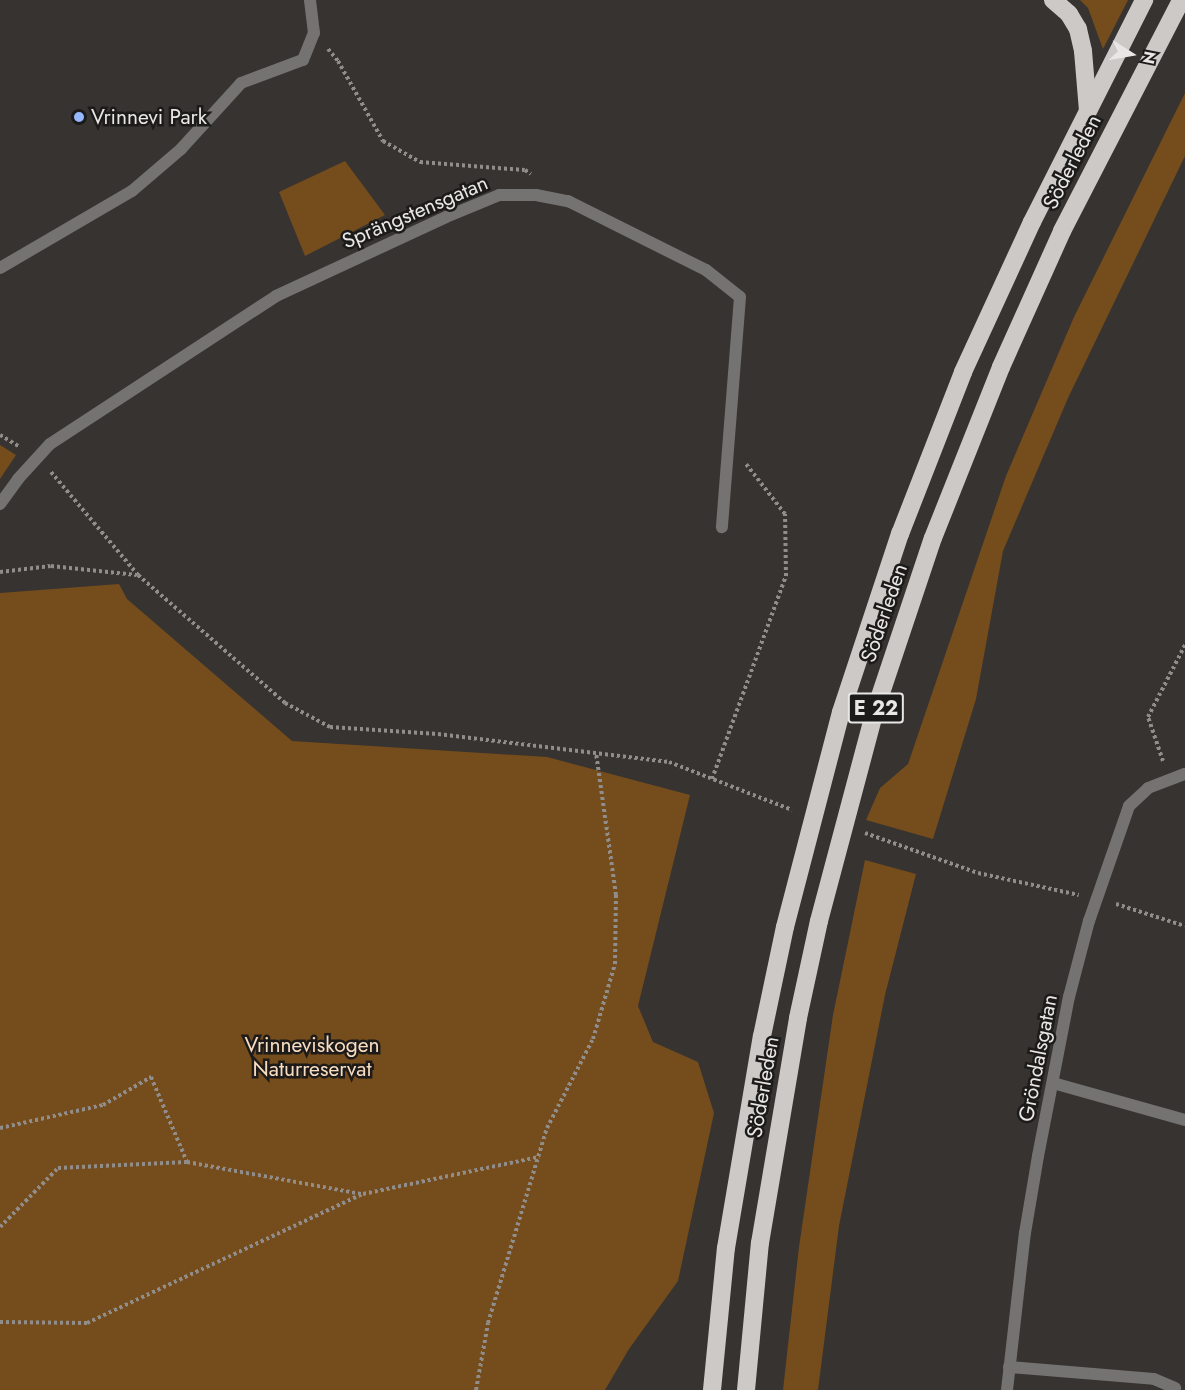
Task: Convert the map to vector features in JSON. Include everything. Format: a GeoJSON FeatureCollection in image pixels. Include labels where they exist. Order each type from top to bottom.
{"type":"FeatureCollection","features":[{"type":"Feature","properties":{"kind":"highway"},"geometry":{"type":"LineString","coordinates":[[1053,0],[1069,14],[1078,29],[1083,51],[1088,111]]}},
{"type":"Feature","properties":{"kind":"highway","name":"Söderleden"},"geometry":{"type":"LineString","coordinates":[[712,1390],[726,1248],[762,1036],[785,927],[841,712],[900,534],[963,372],[1032,222],[1144,0]]}},
{"type":"Feature","properties":{"kind":"highway","name":"Söderleden"},"geometry":{"type":"LineString","coordinates":[[746,1390],[760,1243],[792,1050],[819,921],[875,711],[933,538],[1001,367],[1062,231],[1181,0]]}},
{"type":"Feature","properties":{"kind":"street"},"geometry":{"type":"LineString","coordinates":[[0,268],[132,191],[181,149],[242,83],[303,60],[314,33],[310,0]]}},
{"type":"Feature","properties":{"kind":"street","name":"Sprängstensgatan"},"geometry":{"type":"LineString","coordinates":[[0,504],[50,444],[276,296],[446,217],[499,195],[536,195],[568,201],[706,270],[740,297],[722,527]]}},
{"type":"Feature","properties":{"kind":"street","name":"Gröndalsgatan"},"geometry":{"type":"LineString","coordinates":[[1007,1390],[1025,1233],[1069,997],[1096,899],[1129,806],[1148,788],[1185,774]]}},
{"type":"Feature","properties":{"kind":"street"},"geometry":{"type":"LineString","coordinates":[[1053,1083],[1185,1120]]}},
{"type":"Feature","properties":{"kind":"street"},"geometry":{"type":"LineString","coordinates":[[1009,1367],[1154,1379],[1175,1388]]}},
{"type":"Feature","properties":{"kind":"path"},"geometry":{"type":"LineString","coordinates":[[314,33],[338,61],[383,141],[420,162],[525,170],[534,176]]}},
{"type":"Feature","properties":{"kind":"path"},"geometry":{"type":"LineString","coordinates":[[0,435],[38,457],[138,575],[285,703],[330,727],[438,735],[669,762],[794,810]]}},
{"type":"Feature","properties":{"kind":"path"},"geometry":{"type":"LineString","coordinates":[[712,779],[786,576],[785,514],[728,444]]}},
{"type":"Feature","properties":{"kind":"path"},"geometry":{"type":"LineString","coordinates":[[0,572],[51,566],[138,575]]}},
{"type":"Feature","properties":{"kind":"path"},"geometry":{"type":"LineString","coordinates":[[1167,779],[1148,717],[1185,645]]}},
{"type":"Feature","properties":{"kind":"path"},"geometry":{"type":"LineString","coordinates":[[476,1390],[488,1323],[538,1157],[548,1128],[593,1039],[615,964],[616,895],[596,753]]}},
{"type":"Feature","properties":{"kind":"path"},"geometry":{"type":"LineString","coordinates":[[864,833],[978,873],[1096,899],[1185,926]]}},
{"type":"Feature","properties":{"kind":"path"},"geometry":{"type":"LineString","coordinates":[[0,1128],[103,1105],[151,1077],[187,1162]]}},
{"type":"Feature","properties":{"kind":"path"},"geometry":{"type":"LineString","coordinates":[[0,1322],[87,1323],[363,1194],[538,1157]]}},
{"type":"Feature","properties":{"kind":"path"},"geometry":{"type":"LineString","coordinates":[[0,1227],[58,1168],[187,1162],[363,1194]]}},
{"type":"Feature","properties":{"kind":"green space"},"geometry":{"type":"Polygon","coordinates":[[[1080,0],[1128,0],[1103,49],[1088,8],[1080,0]]]}},
{"type":"Feature","properties":{"kind":"green space"},"geometry":{"type":"Polygon","coordinates":[[[1185,93],[1185,156],[1068,398],[1003,551],[976,699],[933,839],[866,820],[880,788],[908,764],[1006,476],[1074,317],[1185,93]]]}},
{"type":"Feature","properties":{"kind":"green space"},"geometry":{"type":"Polygon","coordinates":[[[345,161],[385,215],[305,256],[279,192],[345,161]]]}},
{"type":"Feature","properties":{"kind":"green space"},"geometry":{"type":"Polygon","coordinates":[[[0,445],[16,455],[0,479],[0,445]]]}},
{"type":"Feature","properties":{"kind":"green space","name":"Vrinneviskogen Naturreservat"},"geometry":{"type":"Polygon","coordinates":[[[119,584],[127,599],[292,741],[547,757],[690,795],[638,1006],[653,1042],[698,1062],[714,1113],[678,1281],[629,1349],[605,1390],[0,1390],[0,593],[119,584]]]}},
{"type":"Feature","properties":{"kind":"green space"},"geometry":{"type":"Polygon","coordinates":[[[865,860],[916,874],[885,995],[839,1226],[818,1390],[783,1390],[799,1247],[833,1015],[865,860]]]}},
{"type":"Feature","properties":{"kind":"place","name":"Vrinnevi Park"},"geometry":{"type":"Point","coordinates":[79,117]}}]}
